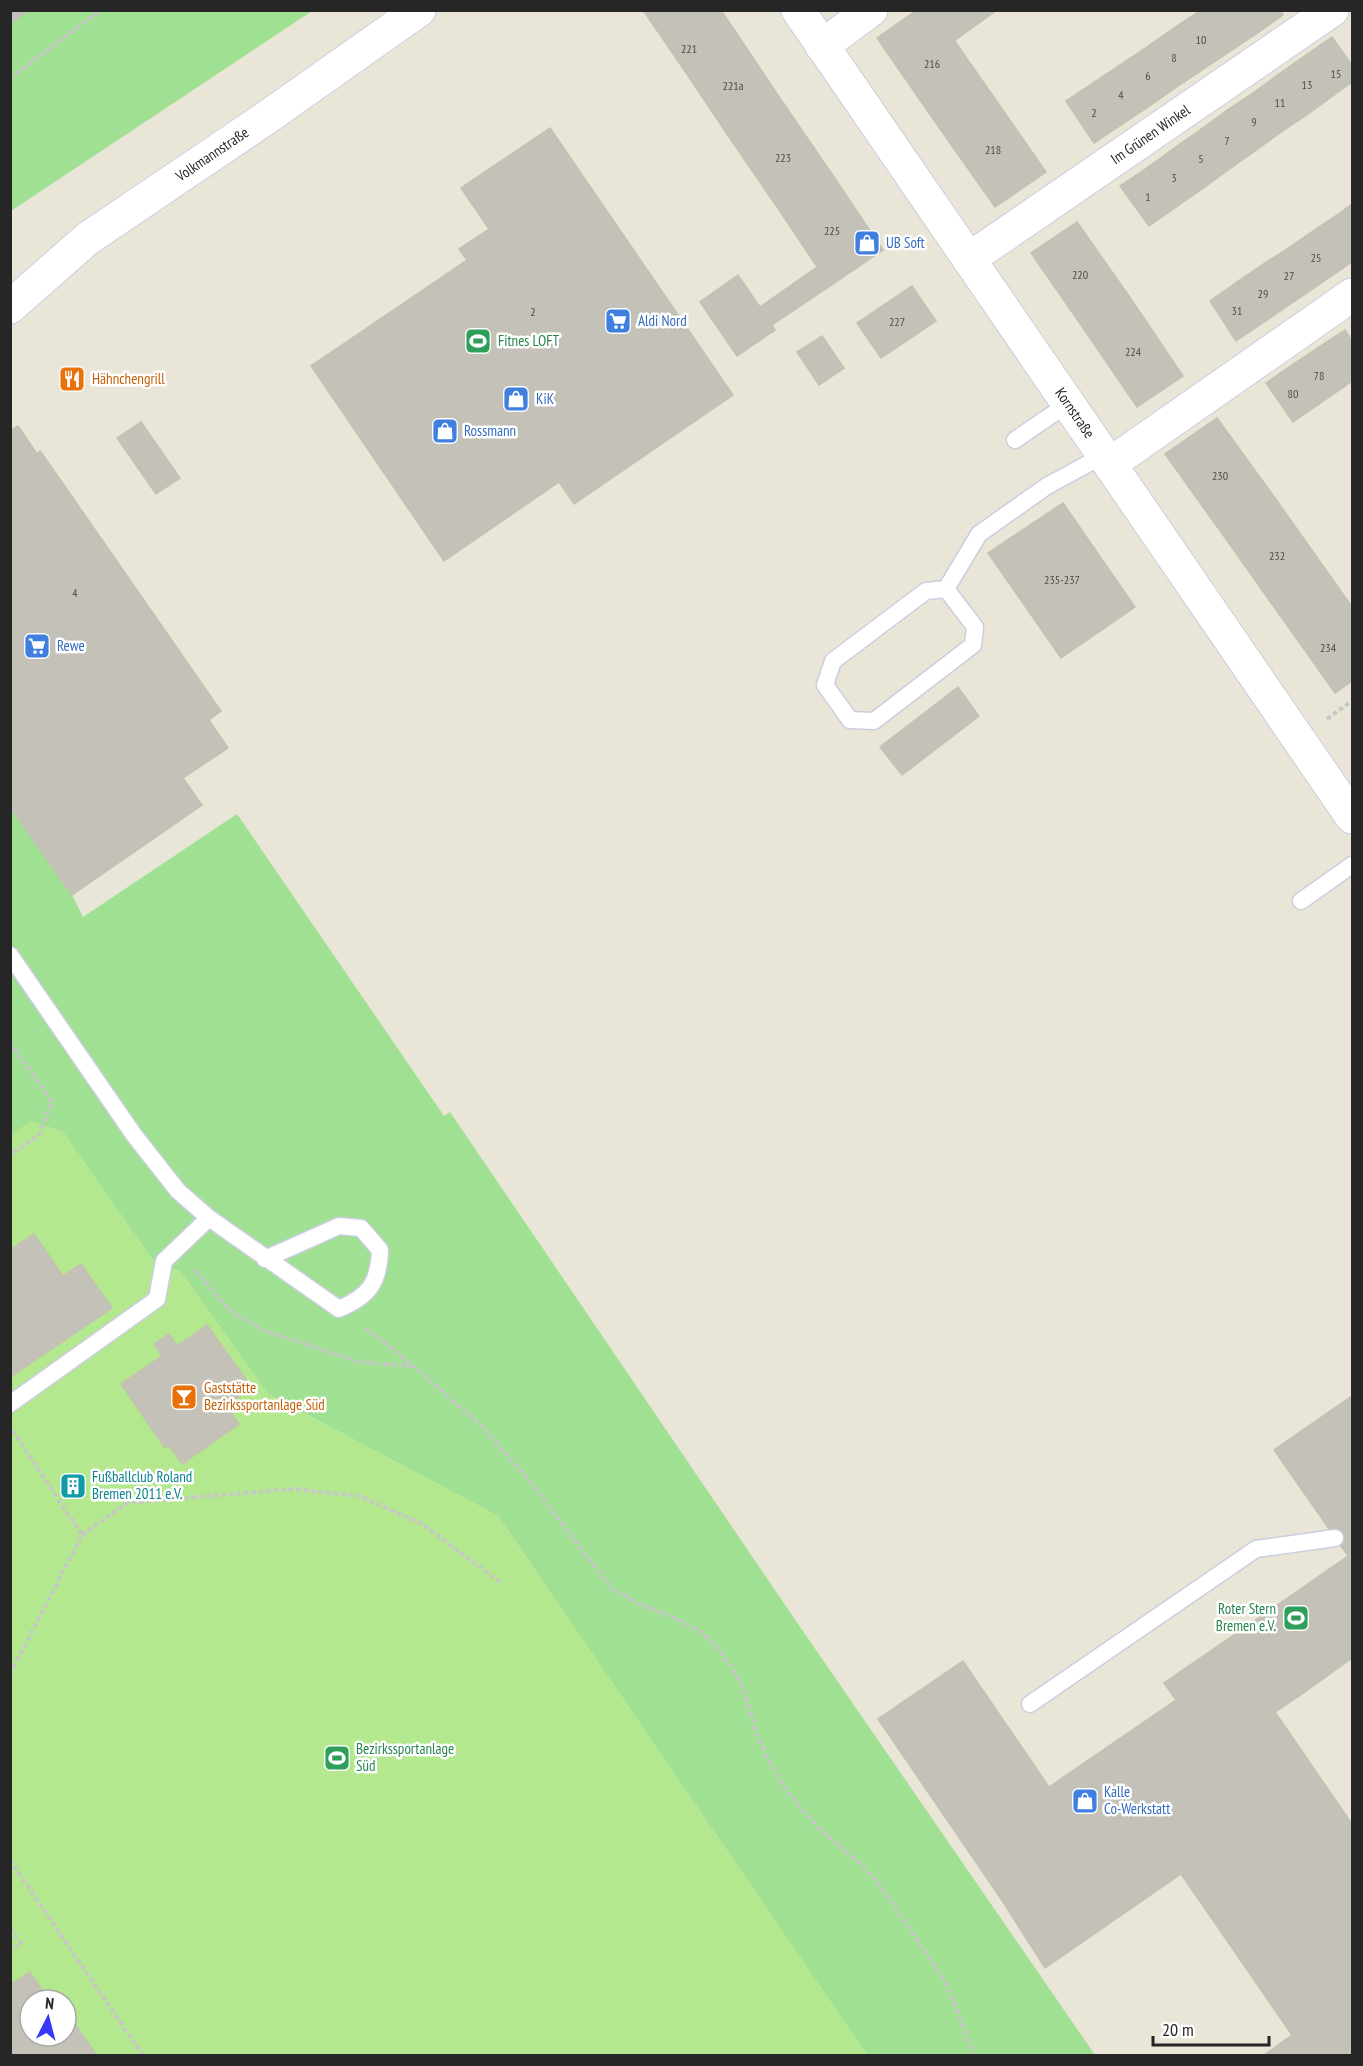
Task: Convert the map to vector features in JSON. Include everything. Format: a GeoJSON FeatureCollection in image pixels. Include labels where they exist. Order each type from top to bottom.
{"type":"FeatureCollection","features":[{"type":"Feature","properties":{"kind":"street","name":"Volkmannstraße"},"geometry":{"type":"LineString","coordinates":[[10,307],[87,238],[266,118],[419,10]]}},
{"type":"Feature","properties":{"kind":"street","name":"Kornstraße"},"geometry":{"type":"LineString","coordinates":[[798,10],[1353,817]]}},
{"type":"Feature","properties":{"kind":"street"},"geometry":{"type":"LineString","coordinates":[[822,45],[871,10]]}},
{"type":"Feature","properties":{"kind":"street","name":"Im Grünen Winkel"},"geometry":{"type":"LineString","coordinates":[[969,259],[1332,10]]}},
{"type":"Feature","properties":{"kind":"street"},"geometry":{"type":"LineString","coordinates":[[1107,460],[1353,295]]}},
{"type":"Feature","properties":{"kind":"lane"},"geometry":{"type":"LineString","coordinates":[[1015,440],[1068,404]]}},
{"type":"Feature","properties":{"kind":"lane"},"geometry":{"type":"LineString","coordinates":[[946,589],[979,534],[1047,486],[1107,460]]}},
{"type":"Feature","properties":{"kind":"lane"},"geometry":{"type":"LineString","coordinates":[[946,589],[975,627],[973,645],[874,721],[850,720],[825,686],[833,661],[926,591],[946,589]]}},
{"type":"Feature","properties":{"kind":"lane"},"geometry":{"type":"LineString","coordinates":[[1301,901],[1353,865]]}},
{"type":"Feature","properties":{"kind":"lane"},"geometry":{"type":"LineString","coordinates":[[10,955],[134,1135],[178,1191],[209,1218],[265,1259],[339,1309],[360,1300],[379,1270],[380,1250],[362,1228],[339,1226],[265,1259]]}},
{"type":"Feature","properties":{"kind":"lane"},"geometry":{"type":"LineString","coordinates":[[10,1404],[157,1299],[164,1262],[209,1218]]}},
{"type":"Feature","properties":{"kind":"lane"},"geometry":{"type":"LineString","coordinates":[[1030,1704],[1256,1549],[1335,1538]]}},
{"type":"Feature","properties":{"kind":"path"},"geometry":{"type":"LineString","coordinates":[[10,78],[101,10]]}},
{"type":"Feature","properties":{"kind":"path"},"geometry":{"type":"LineString","coordinates":[[10,1042],[52,1102],[38,1136],[10,1155]]}},
{"type":"Feature","properties":{"kind":"path"},"geometry":{"type":"LineString","coordinates":[[178,1248],[229,1310],[265,1331],[359,1362],[414,1366]]}},
{"type":"Feature","properties":{"kind":"path"},"geometry":{"type":"LineString","coordinates":[[339,1309],[414,1366],[482,1427],[517,1466],[612,1588],[639,1603],[684,1622],[702,1633],[716,1647],[743,1688],[758,1738],[782,1785],[816,1826],[862,1865],[879,1884],[942,1978],[957,2008],[973,2055]]}},
{"type":"Feature","properties":{"kind":"path"},"geometry":{"type":"LineString","coordinates":[[10,1428],[82,1535]]}},
{"type":"Feature","properties":{"kind":"path"},"geometry":{"type":"LineString","coordinates":[[10,1674],[82,1535],[128,1503],[293,1489],[360,1496],[422,1524],[501,1583]]}},
{"type":"Feature","properties":{"kind":"path"},"geometry":{"type":"LineString","coordinates":[[10,1860],[143,2055]]}},
{"type":"Feature","properties":{"kind":"path"},"geometry":{"type":"LineString","coordinates":[[10,1928],[21,1943],[10,1951]]}},
{"type":"Feature","properties":{"kind":"green space"},"geometry":{"type":"Polygon","coordinates":[[[11,11],[312,11],[11,211],[11,11]]]}},
{"type":"Feature","properties":{"kind":"green space"},"geometry":{"type":"Polygon","coordinates":[[[10,807],[72,895],[83,917],[237,814],[444,1116],[450,1112],[1095,2055],[867,2055],[498,1516],[268,1394],[180,1271],[154,1262],[63,1132],[31,1121],[11,1136],[10,807]]]}},
{"type":"Feature","properties":{"kind":"green space","name":"Bezirkssportanlage Süd"},"geometry":{"type":"Polygon","coordinates":[[[31,1121],[63,1132],[154,1262],[180,1271],[268,1394],[498,1516],[867,2055],[11,2055],[10,1136],[31,1121]]]}},
{"type":"Feature","properties":{"kind":"building"},"geometry":{"type":"Polygon","coordinates":[[[10,10],[29,10],[10,24],[10,10]]]}},
{"type":"Feature","properties":{"kind":"building"},"geometry":{"type":"Polygon","coordinates":[[[643,10],[721,10],[735,31],[682,67],[643,10]]]}},
{"type":"Feature","properties":{"kind":"building"},"geometry":{"type":"Polygon","coordinates":[[[917,10],[933,10],[991,93],[940,129],[877,38],[917,10]]]}},
{"type":"Feature","properties":{"kind":"building"},"geometry":{"type":"Polygon","coordinates":[[[936,10],[997,10],[954,41],[934,12],[936,10]]]}},
{"type":"Feature","properties":{"kind":"building"},"geometry":{"type":"Polygon","coordinates":[[[1201,10],[1240,10],[1256,34],[1229,52],[1201,10]]]}},
{"type":"Feature","properties":{"kind":"building"},"geometry":{"type":"Polygon","coordinates":[[[1201,10],[1229,52],[1202,70],[1174,28],[1201,10]]]}},
{"type":"Feature","properties":{"kind":"building"},"geometry":{"type":"Polygon","coordinates":[[[1240,10],[1280,10],[1283,15],[1256,34],[1240,10]]]}},
{"type":"Feature","properties":{"kind":"building"},"geometry":{"type":"Polygon","coordinates":[[[1174,28],[1202,70],[1175,88],[1147,47],[1174,28]]]}},
{"type":"Feature","properties":{"kind":"building"},"geometry":{"type":"Polygon","coordinates":[[[735,31],[784,104],[731,140],[682,67],[735,31]]]}},
{"type":"Feature","properties":{"kind":"building"},"geometry":{"type":"Polygon","coordinates":[[[1332,37],[1352,65],[1352,82],[1334,95],[1306,55],[1332,37]]]}},
{"type":"Feature","properties":{"kind":"building"},"geometry":{"type":"Polygon","coordinates":[[[1147,47],[1175,88],[1148,107],[1120,65],[1147,47]]]}},
{"type":"Feature","properties":{"kind":"building"},"geometry":{"type":"Polygon","coordinates":[[[1306,55],[1334,95],[1308,114],[1279,74],[1306,55]]]}},
{"type":"Feature","properties":{"kind":"building"},"geometry":{"type":"Polygon","coordinates":[[[1120,65],[1148,107],[1121,125],[1093,83],[1120,65]]]}},
{"type":"Feature","properties":{"kind":"building"},"geometry":{"type":"Polygon","coordinates":[[[1279,74],[1308,114],[1281,132],[1253,93],[1279,74]]]}},
{"type":"Feature","properties":{"kind":"building"},"geometry":{"type":"Polygon","coordinates":[[[1093,83],[1121,125],[1094,143],[1066,101],[1093,83]]]}},
{"type":"Feature","properties":{"kind":"building"},"geometry":{"type":"Polygon","coordinates":[[[991,93],[1046,172],[995,207],[940,129],[991,93]]]}},
{"type":"Feature","properties":{"kind":"building"},"geometry":{"type":"Polygon","coordinates":[[[1253,93],[1281,132],[1255,151],[1226,111],[1253,93]]]}},
{"type":"Feature","properties":{"kind":"building"},"geometry":{"type":"Polygon","coordinates":[[[784,104],[834,177],[781,213],[731,140],[784,104]]]}},
{"type":"Feature","properties":{"kind":"building"},"geometry":{"type":"Polygon","coordinates":[[[1226,111],[1255,151],[1228,170],[1200,130],[1226,111]]]}},
{"type":"Feature","properties":{"kind":"building"},"geometry":{"type":"Polygon","coordinates":[[[550,128],[733,395],[574,504],[559,482],[444,561],[311,366],[467,260],[459,249],[489,229],[461,188],[550,128]]]}},
{"type":"Feature","properties":{"kind":"building"},"geometry":{"type":"Polygon","coordinates":[[[1200,130],[1228,170],[1202,189],[1173,149],[1200,130]]]}},
{"type":"Feature","properties":{"kind":"building"},"geometry":{"type":"Polygon","coordinates":[[[1173,149],[1202,189],[1176,207],[1147,168],[1173,149]]]}},
{"type":"Feature","properties":{"kind":"building"},"geometry":{"type":"Polygon","coordinates":[[[1147,168],[1176,207],[1149,226],[1120,186],[1147,168]]]}},
{"type":"Feature","properties":{"kind":"building"},"geometry":{"type":"Polygon","coordinates":[[[834,177],[883,250],[830,286],[781,213],[834,177]]]}},
{"type":"Feature","properties":{"kind":"building"},"geometry":{"type":"Polygon","coordinates":[[[1352,204],[1352,231],[1340,213],[1352,204]]]}},
{"type":"Feature","properties":{"kind":"building"},"geometry":{"type":"Polygon","coordinates":[[[1340,213],[1352,231],[1352,262],[1343,268],[1316,229],[1340,213]]]}},
{"type":"Feature","properties":{"kind":"building"},"geometry":{"type":"Polygon","coordinates":[[[1077,222],[1129,296],[1083,328],[1031,253],[1077,222]]]}},
{"type":"Feature","properties":{"kind":"building"},"geometry":{"type":"Polygon","coordinates":[[[1316,229],[1343,268],[1317,286],[1290,247],[1316,229]]]}},
{"type":"Feature","properties":{"kind":"building"},"geometry":{"type":"Polygon","coordinates":[[[1290,247],[1317,286],[1289,305],[1262,265],[1290,247]]]}},
{"type":"Feature","properties":{"kind":"building"},"geometry":{"type":"Polygon","coordinates":[[[1262,265],[1289,305],[1264,322],[1237,282],[1262,265]]]}},
{"type":"Feature","properties":{"kind":"building"},"geometry":{"type":"Polygon","coordinates":[[[817,267],[830,286],[772,325],[775,330],[737,356],[700,302],[738,275],[760,307],[817,267]]]}},
{"type":"Feature","properties":{"kind":"building"},"geometry":{"type":"Polygon","coordinates":[[[1237,282],[1264,322],[1236,341],[1210,301],[1237,282]]]}},
{"type":"Feature","properties":{"kind":"building"},"geometry":{"type":"Polygon","coordinates":[[[912,286],[936,321],[881,358],[857,323],[912,286]]]}},
{"type":"Feature","properties":{"kind":"building"},"geometry":{"type":"Polygon","coordinates":[[[1129,296],[1183,376],[1137,407],[1083,328],[1129,296]]]}},
{"type":"Feature","properties":{"kind":"building"},"geometry":{"type":"Polygon","coordinates":[[[1345,330],[1352,341],[1352,381],[1345,386],[1319,347],[1345,330]]]}},
{"type":"Feature","properties":{"kind":"building"},"geometry":{"type":"Polygon","coordinates":[[[822,336],[844,368],[819,385],[797,352],[822,336]]]}},
{"type":"Feature","properties":{"kind":"building"},"geometry":{"type":"Polygon","coordinates":[[[1319,347],[1345,386],[1319,404],[1292,365],[1319,347]]]}},
{"type":"Feature","properties":{"kind":"building"},"geometry":{"type":"Polygon","coordinates":[[[1292,365],[1319,404],[1293,422],[1266,383],[1292,365]]]}},
{"type":"Feature","properties":{"kind":"building"},"geometry":{"type":"Polygon","coordinates":[[[1217,418],[1275,498],[1223,535],[1165,454],[1217,418]]]}},
{"type":"Feature","properties":{"kind":"building"},"geometry":{"type":"Polygon","coordinates":[[[141,422],[180,478],[156,494],[117,438],[141,422]]]}},
{"type":"Feature","properties":{"kind":"building"},"geometry":{"type":"Polygon","coordinates":[[[18,426],[37,454],[40,451],[221,711],[209,720],[228,748],[183,778],[202,805],[72,895],[10,807],[10,431],[18,426]]]}},
{"type":"Feature","properties":{"kind":"building"},"geometry":{"type":"Polygon","coordinates":[[[1275,498],[1331,577],[1279,614],[1223,535],[1275,498]]]}},
{"type":"Feature","properties":{"kind":"building"},"geometry":{"type":"Polygon","coordinates":[[[1063,503],[1135,607],[1061,658],[988,553],[1063,503]]]}},
{"type":"Feature","properties":{"kind":"building"},"geometry":{"type":"Polygon","coordinates":[[[1331,577],[1352,607],[1352,681],[1335,693],[1279,614],[1331,577]]]}},
{"type":"Feature","properties":{"kind":"building"},"geometry":{"type":"Polygon","coordinates":[[[958,687],[979,716],[902,775],[880,747],[958,687]]]}},
{"type":"Feature","properties":{"kind":"building"},"geometry":{"type":"Polygon","coordinates":[[[34,1234],[63,1276],[81,1264],[112,1308],[10,1377],[10,1250],[34,1234]]]}},
{"type":"Feature","properties":{"kind":"building","name":"Gaststätte Bezirkssportanlage Süd"},"geometry":{"type":"Polygon","coordinates":[[[207,1325],[252,1388],[226,1406],[239,1424],[182,1464],[169,1445],[165,1448],[121,1384],[162,1356],[154,1344],[169,1334],[177,1346],[207,1325]]]}},
{"type":"Feature","properties":{"kind":"building"},"geometry":{"type":"Polygon","coordinates":[[[1352,1396],[1352,1658],[1309,1689],[1260,1617],[1348,1556],[1274,1450],[1352,1396]]]}},
{"type":"Feature","properties":{"kind":"building","name":"Fußballclub Roland Bremen 2011 e.V."},"geometry":{"type":"Polygon","coordinates":[[[71,1474],[85,1487],[72,1496],[62,1484],[71,1474]]]}},
{"type":"Feature","properties":{"kind":"building"},"geometry":{"type":"Polygon","coordinates":[[[1260,1617],[1309,1689],[1001,1899],[878,1719],[963,1661],[1049,1787],[1176,1700],[1164,1683],[1260,1617]]]}},
{"type":"Feature","properties":{"kind":"building"},"geometry":{"type":"Polygon","coordinates":[[[1275,1712],[1352,1824],[1352,1994],[1292,2035],[1181,1874],[1045,1968],[1001,1899],[1275,1712]]]}},
{"type":"Feature","properties":{"kind":"building"},"geometry":{"type":"Polygon","coordinates":[[[30,1972],[41,1988],[18,1988],[18,2048],[78,2048],[78,2028],[97,2056],[10,2056],[10,1985],[30,1972]]]}},
{"type":"Feature","properties":{"kind":"building"},"geometry":{"type":"Polygon","coordinates":[[[1352,1994],[1352,2056],[1263,2056],[1292,2035],[1352,1994]]]}},
{"type":"Feature","properties":{"kind":"place","name":"UB Soft"},"geometry":{"type":"Point","coordinates":[867,243]}},
{"type":"Feature","properties":{"kind":"place","name":"Aldi Nord"},"geometry":{"type":"Point","coordinates":[618,321]}},
{"type":"Feature","properties":{"kind":"place","name":"Fitnes LOFT"},"geometry":{"type":"Point","coordinates":[478,341]}},
{"type":"Feature","properties":{"kind":"place","name":"Hähnchengrill"},"geometry":{"type":"Point","coordinates":[72,379]}},
{"type":"Feature","properties":{"kind":"place","name":"KiK"},"geometry":{"type":"Point","coordinates":[516,399]}},
{"type":"Feature","properties":{"kind":"place","name":"Rossmann"},"geometry":{"type":"Point","coordinates":[445,431]}},
{"type":"Feature","properties":{"kind":"place","name":"Rewe"},"geometry":{"type":"Point","coordinates":[37,646]}},
{"type":"Feature","properties":{"kind":"place","name":"Gaststätte Bezirkssportanlage Süd"},"geometry":{"type":"Point","coordinates":[184,1397]}},
{"type":"Feature","properties":{"kind":"place","name":"Fußballclub Roland Bremen 2011 e.V."},"geometry":{"type":"Point","coordinates":[73,1486]}},
{"type":"Feature","properties":{"kind":"place","name":"Roter Stern Bremen e.V."},"geometry":{"type":"Point","coordinates":[1296,1618]}},
{"type":"Feature","properties":{"kind":"place","name":"Bezirkssportanlage Süd"},"geometry":{"type":"Point","coordinates":[337,1758]}},
{"type":"Feature","properties":{"kind":"place","name":"Kalle Co-Werkstatt"},"geometry":{"type":"Point","coordinates":[1085,1801]}}]}
